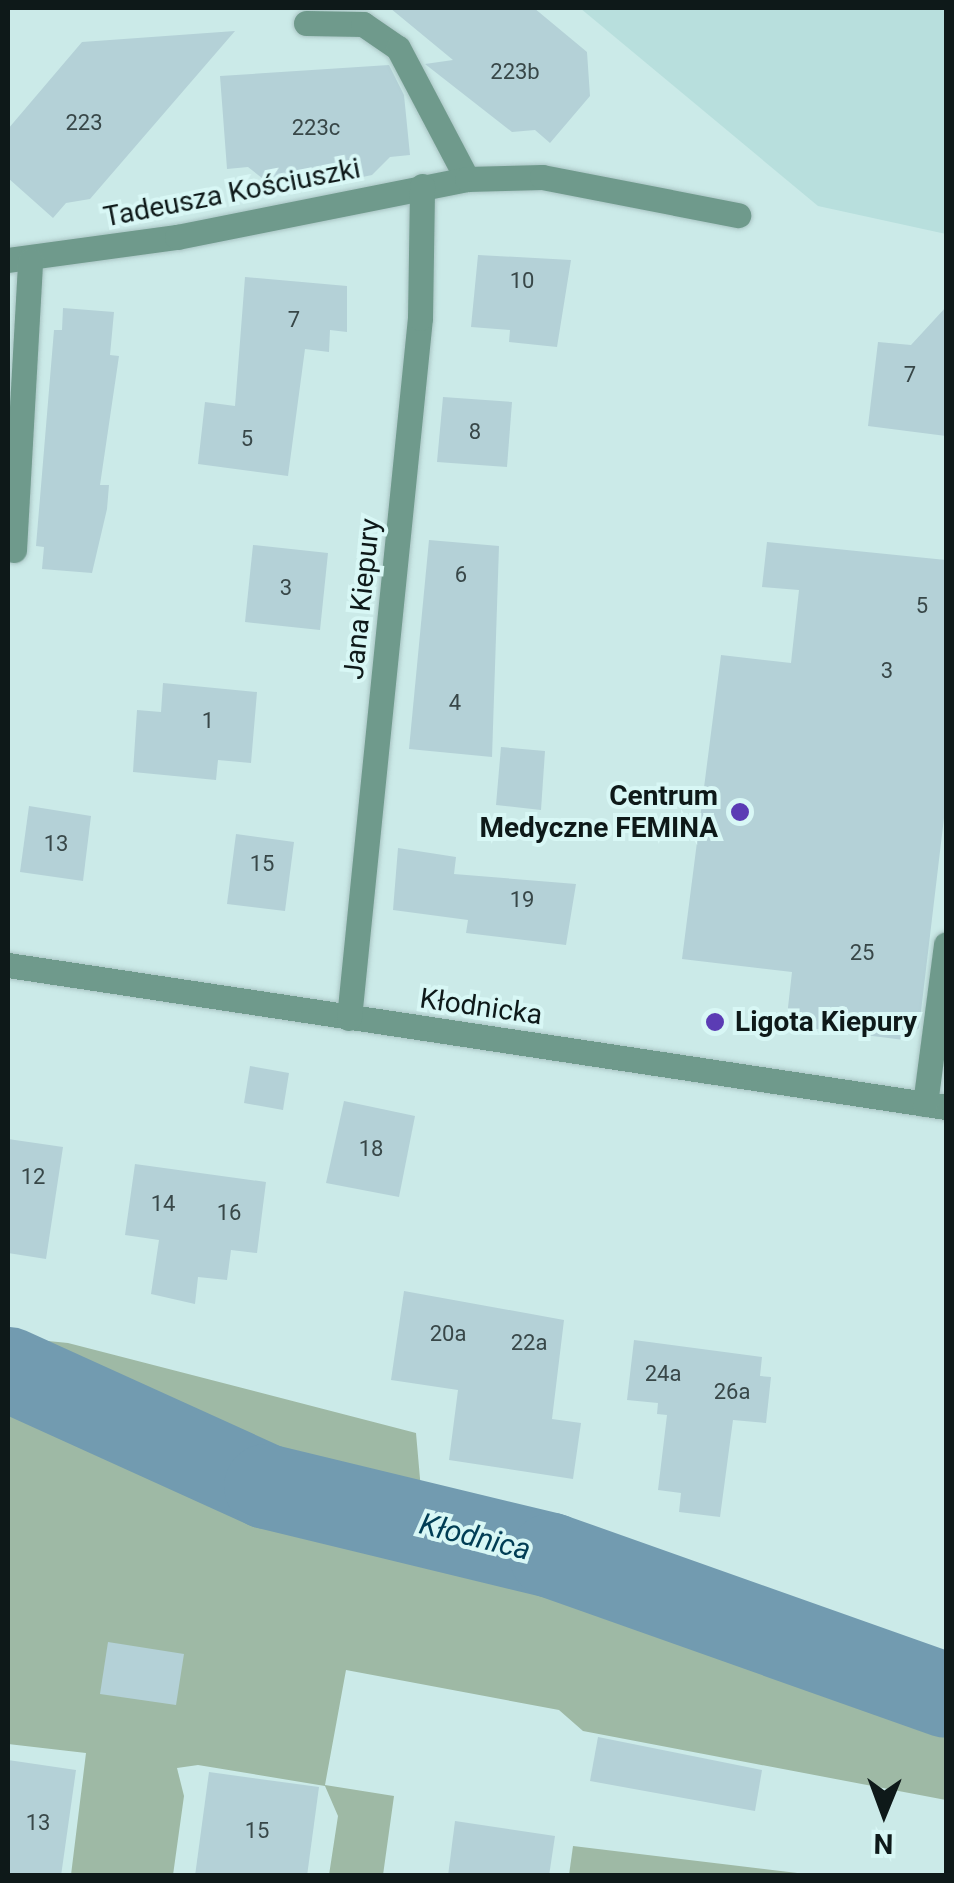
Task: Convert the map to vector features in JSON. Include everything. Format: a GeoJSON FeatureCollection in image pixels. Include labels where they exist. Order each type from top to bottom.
{"type":"FeatureCollection","features":[{"type":"Feature","properties":{"kind":"street"},"geometry":{"type":"LineString","coordinates":[[306,22],[363,24],[398,48],[467,179]]}},
{"type":"Feature","properties":{"kind":"street","name":"Tadeusza Kościuszki"},"geometry":{"type":"LineString","coordinates":[[19,260],[467,179],[542,177],[738,215]]}},
{"type":"Feature","properties":{"kind":"street","name":"Jana Kiepury"},"geometry":{"type":"LineString","coordinates":[[349,1018],[420,318],[422,186]]}},
{"type":"Feature","properties":{"kind":"street"},"geometry":{"type":"LineString","coordinates":[[14,550],[19,260]]}},
{"type":"Feature","properties":{"kind":"street"},"geometry":{"type":"LineString","coordinates":[[936,1105],[946,944]]}},
{"type":"Feature","properties":{"kind":"street","name":"Kłodnicka"},"geometry":{"type":"LineString","coordinates":[[8,965],[936,1105]]}},
{"type":"Feature","properties":{"kind":"shaded area"},"geometry":{"type":"Polygon","coordinates":[[[580,8],[946,8],[946,234],[818,206],[580,8]]]}},
{"type":"Feature","properties":{"kind":"green space"},"geometry":{"type":"Polygon","coordinates":[[[8,1337],[68,1343],[416,1433],[421,1490],[704,1566],[946,1674],[946,1800],[583,1731],[559,1710],[346,1670],[325,1785],[394,1796],[383,1875],[329,1875],[338,1816],[325,1786],[198,1765],[177,1768],[184,1796],[173,1875],[71,1875],[86,1753],[8,1744],[8,1337]]]}},
{"type":"Feature","properties":{"kind":"green space"},"geometry":{"type":"Polygon","coordinates":[[[573,1846],[814,1875],[569,1875],[573,1846]]]}},
{"type":"Feature","properties":{"kind":"building"},"geometry":{"type":"Polygon","coordinates":[[[390,8],[534,8],[587,52],[590,96],[550,143],[535,130],[512,132],[425,64],[453,60],[390,8]]]}},
{"type":"Feature","properties":{"kind":"building"},"geometry":{"type":"Polygon","coordinates":[[[235,31],[90,199],[66,203],[53,218],[8,178],[8,129],[82,42],[235,31]]]}},
{"type":"Feature","properties":{"kind":"building"},"geometry":{"type":"Polygon","coordinates":[[[389,65],[404,95],[410,155],[390,157],[372,175],[282,194],[248,167],[227,169],[220,76],[389,65]]]}},
{"type":"Feature","properties":{"kind":"building"},"geometry":{"type":"Polygon","coordinates":[[[478,255],[571,260],[557,347],[509,342],[510,330],[471,327],[478,255]]]}},
{"type":"Feature","properties":{"kind":"building"},"geometry":{"type":"Polygon","coordinates":[[[245,277],[347,286],[347,332],[330,330],[329,352],[305,349],[288,476],[198,464],[205,402],[235,406],[245,277]]]}},
{"type":"Feature","properties":{"kind":"building"},"geometry":{"type":"Polygon","coordinates":[[[946,307],[946,436],[868,426],[878,342],[911,345],[946,307]]]}},
{"type":"Feature","properties":{"kind":"building"},"geometry":{"type":"Polygon","coordinates":[[[63,308],[114,312],[110,355],[119,356],[100,485],[109,485],[107,509],[92,573],[42,569],[44,547],[36,546],[54,330],[62,330],[63,308]]]}},
{"type":"Feature","properties":{"kind":"building"},"geometry":{"type":"Polygon","coordinates":[[[443,397],[512,402],[507,467],[437,462],[443,397]]]}},
{"type":"Feature","properties":{"kind":"building"},"geometry":{"type":"Polygon","coordinates":[[[429,540],[499,546],[492,757],[409,749],[429,540]]]}},
{"type":"Feature","properties":{"kind":"building"},"geometry":{"type":"Polygon","coordinates":[[[767,542],[946,560],[946,801],[919,1028],[904,1040],[786,1025],[792,972],[682,959],[721,655],[791,663],[799,590],[762,587],[767,542]]]}},
{"type":"Feature","properties":{"kind":"building"},"geometry":{"type":"Polygon","coordinates":[[[253,545],[328,553],[320,630],[245,622],[253,545]]]}},
{"type":"Feature","properties":{"kind":"building"},"geometry":{"type":"Polygon","coordinates":[[[163,683],[257,692],[251,763],[218,760],[216,780],[133,772],[137,710],[161,712],[163,683]]]}},
{"type":"Feature","properties":{"kind":"building"},"geometry":{"type":"Polygon","coordinates":[[[501,747],[545,751],[541,810],[496,805],[501,747]]]}},
{"type":"Feature","properties":{"kind":"building"},"geometry":{"type":"Polygon","coordinates":[[[29,806],[91,816],[83,881],[20,872],[29,806]]]}},
{"type":"Feature","properties":{"kind":"building"},"geometry":{"type":"Polygon","coordinates":[[[236,834],[294,842],[285,911],[227,904],[236,834]]]}},
{"type":"Feature","properties":{"kind":"building"},"geometry":{"type":"Polygon","coordinates":[[[398,848],[456,857],[454,874],[576,884],[566,945],[466,933],[468,920],[393,910],[398,848]]]}},
{"type":"Feature","properties":{"kind":"building"},"geometry":{"type":"Polygon","coordinates":[[[250,1066],[289,1073],[283,1110],[244,1103],[250,1066]]]}},
{"type":"Feature","properties":{"kind":"building"},"geometry":{"type":"Polygon","coordinates":[[[344,1101],[415,1116],[399,1197],[326,1183],[344,1101]]]}},
{"type":"Feature","properties":{"kind":"building"},"geometry":{"type":"Polygon","coordinates":[[[8,1139],[63,1147],[46,1259],[8,1253],[8,1139]]]}},
{"type":"Feature","properties":{"kind":"building"},"geometry":{"type":"Polygon","coordinates":[[[135,1164],[266,1182],[257,1253],[231,1250],[227,1280],[198,1277],[195,1304],[151,1294],[159,1240],[125,1235],[135,1164]]]}},
{"type":"Feature","properties":{"kind":"building"},"geometry":{"type":"Polygon","coordinates":[[[404,1291],[564,1320],[552,1419],[581,1423],[573,1479],[449,1460],[458,1390],[391,1380],[404,1291]]]}},
{"type":"Feature","properties":{"kind":"building"},"geometry":{"type":"Polygon","coordinates":[[[634,1340],[762,1357],[760,1376],[771,1377],[766,1423],[733,1420],[720,1517],[679,1512],[681,1493],[658,1490],[667,1415],[657,1414],[658,1403],[627,1400],[634,1340]]]}},
{"type":"Feature","properties":{"kind":"building"},"geometry":{"type":"Polygon","coordinates":[[[108,1642],[184,1654],[176,1705],[100,1694],[108,1642]]]}},
{"type":"Feature","properties":{"kind":"building"},"geometry":{"type":"Polygon","coordinates":[[[598,1737],[762,1770],[755,1811],[590,1781],[598,1737]]]}},
{"type":"Feature","properties":{"kind":"building"},"geometry":{"type":"Polygon","coordinates":[[[8,1760],[76,1770],[61,1876],[8,1876],[8,1760]]]}},
{"type":"Feature","properties":{"kind":"building"},"geometry":{"type":"Polygon","coordinates":[[[209,1772],[319,1787],[307,1876],[195,1876],[209,1772]]]}},
{"type":"Feature","properties":{"kind":"building"},"geometry":{"type":"Polygon","coordinates":[[[455,1821],[555,1836],[549,1876],[448,1876],[455,1821]]]}},
{"type":"Feature","properties":{"kind":"waterway","name":"Kłodnica"},"geometry":{"type":"LineString","coordinates":[[8,1369],[266,1486],[551,1555],[946,1695]]}},
{"type":"Feature","properties":{"kind":"place","name":"Centrum Medyczne FEMINA"},"geometry":{"type":"Point","coordinates":[740,812]}},
{"type":"Feature","properties":{"kind":"place","name":"Ligota Kiepury"},"geometry":{"type":"Point","coordinates":[715,1022]}}]}
